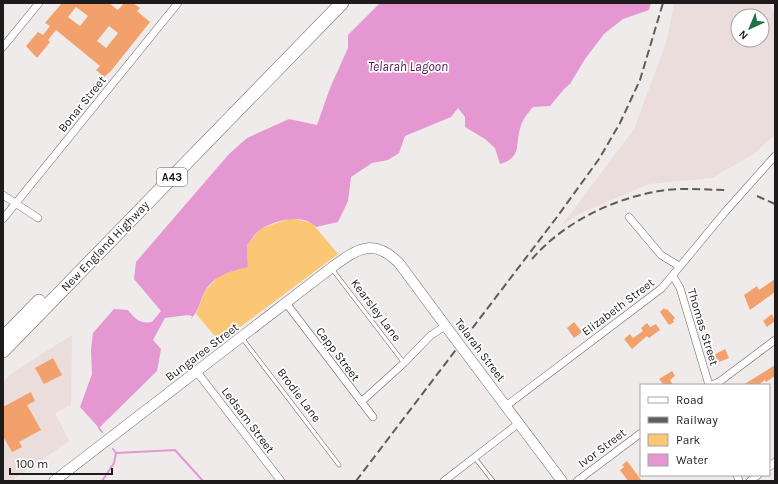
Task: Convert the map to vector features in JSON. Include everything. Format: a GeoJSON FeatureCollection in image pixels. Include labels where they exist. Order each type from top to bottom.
{"type":"FeatureCollection","features":[{"type":"Feature","properties":{"kind":"highway","name":"New England Highway"},"geometry":{"type":"LineString","coordinates":[[3,338],[330,3]]}},
{"type":"Feature","properties":{"kind":"highway","name":"New England Highway"},"geometry":{"type":"LineString","coordinates":[[3,351],[342,3]]}},
{"type":"Feature","properties":{"kind":"street"},"geometry":{"type":"LineString","coordinates":[[3,47],[39,3]]}},
{"type":"Feature","properties":{"kind":"street","name":"Bonar Street"},"geometry":{"type":"LineString","coordinates":[[3,219],[178,3]]}},
{"type":"Feature","properties":{"kind":"street","name":"Elizabeth Street"},"geometry":{"type":"LineString","coordinates":[[506,406],[662,288],[679,266],[775,156]]}},
{"type":"Feature","properties":{"kind":"street"},"geometry":{"type":"LineString","coordinates":[[3,195],[15,205],[38,218]]}},
{"type":"Feature","properties":{"kind":"street"},"geometry":{"type":"LineString","coordinates":[[629,217],[661,255],[679,266]]}},
{"type":"Feature","properties":{"kind":"street","name":"Bungaree Street"},"geometry":{"type":"LineString","coordinates":[[54,481],[198,372],[331,268],[352,253],[368,248]]}},
{"type":"Feature","properties":{"kind":"street","name":"Telarah Street"},"geometry":{"type":"LineString","coordinates":[[368,248],[380,249],[390,254],[399,263],[562,481]]}},
{"type":"Feature","properties":{"kind":"street","name":"Thomas Street"},"geometry":{"type":"LineString","coordinates":[[672,276],[680,288],[710,384]]}},
{"type":"Feature","properties":{"kind":"street","name":"Capp Street"},"geometry":{"type":"LineString","coordinates":[[286,303],[373,417]]}},
{"type":"Feature","properties":{"kind":"street"},"geometry":{"type":"LineString","coordinates":[[361,402],[404,364],[430,336],[445,326]]}},
{"type":"Feature","properties":{"kind":"street"},"geometry":{"type":"LineString","coordinates":[[713,384],[719,382],[775,340]]}},
{"type":"Feature","properties":{"kind":"street","name":"Ledsam Street"},"geometry":{"type":"LineString","coordinates":[[198,372],[281,481]]}},
{"type":"Feature","properties":{"kind":"street"},"geometry":{"type":"LineString","coordinates":[[444,481],[518,423]]}},
{"type":"Feature","properties":{"kind":"street","name":"Ivor Street"},"geometry":{"type":"LineString","coordinates":[[577,481],[640,434]]}},
{"type":"Feature","properties":{"kind":"lane","name":"Kearsley Lane"},"geometry":{"type":"LineString","coordinates":[[331,268],[404,364]]}},
{"type":"Feature","properties":{"kind":"lane","name":"Brodie Lane"},"geometry":{"type":"LineString","coordinates":[[242,338],[340,465]]}},
{"type":"Feature","properties":{"kind":"lane"},"geometry":{"type":"LineString","coordinates":[[475,458],[492,481]]}},
{"type":"Feature","properties":{"kind":"shaded area"},"geometry":{"type":"Polygon","coordinates":[[[674,3],[769,3],[775,14],[775,134],[754,154],[712,178],[649,184],[579,214],[562,225],[634,129],[667,40],[674,3]]]}},
{"type":"Feature","properties":{"kind":"shaded area"},"geometry":{"type":"Polygon","coordinates":[[[72,335],[71,405],[55,413],[69,441],[11,481],[3,481],[3,382],[12,373],[72,335]]]}},
{"type":"Feature","properties":{"kind":"green space"},"geometry":{"type":"Polygon","coordinates":[[[291,218],[312,223],[338,254],[220,342],[196,314],[205,291],[221,274],[248,267],[247,245],[260,229],[291,218]]]}},
{"type":"Feature","properties":{"kind":"water","name":"Telarah Lagoon"},"geometry":{"type":"Polygon","coordinates":[[[380,3],[651,3],[649,10],[623,19],[604,34],[585,59],[570,84],[550,106],[533,107],[522,123],[515,155],[507,161],[500,164],[495,148],[485,139],[465,127],[465,117],[458,108],[451,117],[405,136],[399,153],[388,160],[372,163],[351,177],[348,201],[338,222],[316,227],[304,220],[289,219],[274,223],[259,230],[247,245],[248,267],[224,274],[209,285],[198,309],[191,319],[192,316],[188,315],[165,318],[153,340],[161,349],[157,371],[99,428],[80,407],[92,374],[91,350],[93,333],[114,309],[128,310],[138,320],[144,322],[152,322],[161,311],[134,279],[136,262],[229,154],[247,138],[289,119],[317,125],[330,88],[348,48],[348,35],[380,3]]]}},
{"type":"Feature","properties":{"kind":"building"},"geometry":{"type":"Polygon","coordinates":[[[62,3],[109,3],[118,10],[124,3],[133,3],[140,8],[137,11],[150,22],[111,71],[104,77],[96,70],[100,66],[56,30],[48,40],[50,42],[37,58],[26,46],[38,32],[43,35],[50,26],[45,23],[62,3]],[[76,7],[68,17],[80,26],[88,16],[76,7]],[[109,26],[97,41],[106,48],[118,33],[109,26]]]}},
{"type":"Feature","properties":{"kind":"building"},"geometry":{"type":"Polygon","coordinates":[[[775,279],[775,292],[750,310],[744,295],[757,286],[759,290],[775,279]]]}},
{"type":"Feature","properties":{"kind":"building"},"geometry":{"type":"Polygon","coordinates":[[[664,308],[666,310],[667,309],[675,318],[673,320],[674,322],[669,325],[660,312],[664,308]]]}},
{"type":"Feature","properties":{"kind":"building"},"geometry":{"type":"Polygon","coordinates":[[[772,314],[775,321],[767,327],[763,321],[772,314]]]}},
{"type":"Feature","properties":{"kind":"building"},"geometry":{"type":"Polygon","coordinates":[[[574,322],[582,332],[574,338],[567,328],[574,322]]]}},
{"type":"Feature","properties":{"kind":"building"},"geometry":{"type":"Polygon","coordinates":[[[647,323],[650,327],[656,324],[660,330],[649,338],[647,336],[632,349],[624,339],[630,334],[633,338],[643,331],[641,328],[647,323]]]}},
{"type":"Feature","properties":{"kind":"building"},"geometry":{"type":"Polygon","coordinates":[[[725,349],[729,358],[719,362],[714,355],[725,349]]]}},
{"type":"Feature","properties":{"kind":"building"},"geometry":{"type":"Polygon","coordinates":[[[53,358],[62,375],[44,384],[35,368],[53,358]]]}},
{"type":"Feature","properties":{"kind":"building"},"geometry":{"type":"Polygon","coordinates":[[[775,365],[775,376],[766,382],[765,380],[759,384],[745,384],[775,365]]]}},
{"type":"Feature","properties":{"kind":"building"},"geometry":{"type":"Polygon","coordinates":[[[672,371],[675,376],[670,380],[672,384],[663,384],[659,379],[672,371]]]}},
{"type":"Feature","properties":{"kind":"building"},"geometry":{"type":"Polygon","coordinates":[[[31,392],[35,401],[27,405],[41,430],[19,442],[22,447],[12,452],[3,436],[3,407],[31,392]]]}},
{"type":"Feature","properties":{"kind":"building"},"geometry":{"type":"Polygon","coordinates":[[[627,461],[642,481],[628,481],[620,470],[624,467],[622,465],[627,461]]]}},
{"type":"Feature","properties":{"kind":"waterway"},"geometry":{"type":"LineString","coordinates":[[99,428],[102,432]]}},
{"type":"Feature","properties":{"kind":"waterway"},"geometry":{"type":"LineString","coordinates":[[102,481],[114,463],[116,453],[113,449]]}},
{"type":"Feature","properties":{"kind":"waterway"},"geometry":{"type":"LineString","coordinates":[[116,453],[175,450],[203,481]]}},
{"type":"Feature","properties":{"kind":"railway"},"geometry":{"type":"LineString","coordinates":[[356,481],[557,217],[599,159],[620,123],[640,80],[663,3]]}},
{"type":"Feature","properties":{"kind":"railway"},"geometry":{"type":"LineString","coordinates":[[532,259],[558,234],[573,224],[590,214],[624,200],[667,190],[726,190]]}},
{"type":"Feature","properties":{"kind":"railway"},"geometry":{"type":"LineString","coordinates":[[757,196],[775,204]]}}]}
